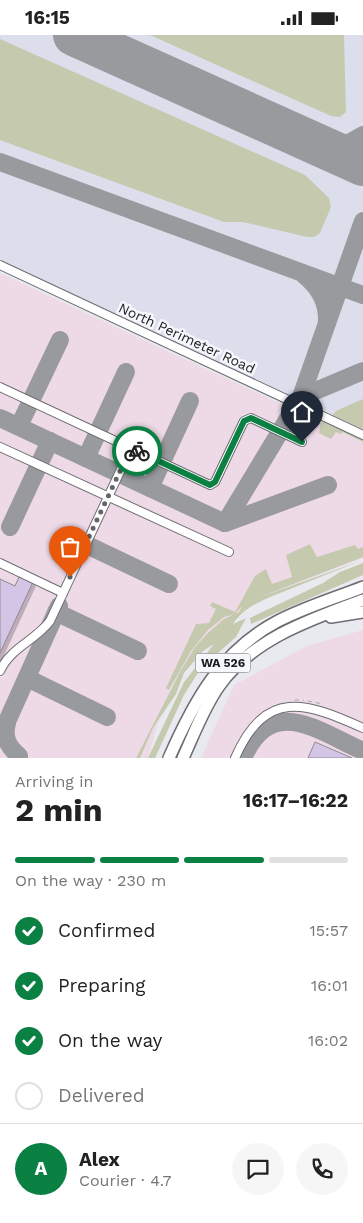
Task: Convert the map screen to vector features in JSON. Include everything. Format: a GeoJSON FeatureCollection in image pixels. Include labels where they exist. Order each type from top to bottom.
{"type":"FeatureCollection","features":[{"type":"Feature","properties":{"kind":"highway","name":"WA 526"},"geometry":{"type":"LineString","coordinates":[[169,757],[189,713],[205,685],[230,655],[278,621],[363,587]]}},
{"type":"Feature","properties":{"kind":"highway","name":"WA 526"},"geometry":{"type":"LineString","coordinates":[[183,758],[209,701],[233,669],[270,640],[363,600]]}},
{"type":"Feature","properties":{"kind":"highway"},"geometry":{"type":"LineString","coordinates":[[314,620],[363,612]]}},
{"type":"Feature","properties":{"kind":"street","name":"North Perimeter Road"},"geometry":{"type":"LineString","coordinates":[[0,265],[363,435]]}},
{"type":"Feature","properties":{"kind":"street"},"geometry":{"type":"LineString","coordinates":[[0,387],[210,485],[215,482],[244,421],[251,418],[302,442]]}},
{"type":"Feature","properties":{"kind":"street"},"geometry":{"type":"LineString","coordinates":[[0,447],[229,553]]}},
{"type":"Feature","properties":{"kind":"street"},"geometry":{"type":"LineString","coordinates":[[0,671],[6,658],[43,630],[63,593],[131,448]]}},
{"type":"Feature","properties":{"kind":"street"},"geometry":{"type":"LineString","coordinates":[[0,563],[63,593]]}},
{"type":"Feature","properties":{"kind":"street"},"geometry":{"type":"LineString","coordinates":[[235,758],[256,724],[271,713],[288,707],[310,706],[363,727]]}},
{"type":"Feature","properties":{"kind":"shaded area"},"geometry":{"type":"Polygon","coordinates":[[[0,35],[363,35],[363,431],[0,262],[0,35]]]}},
{"type":"Feature","properties":{"kind":"shaded area"},"geometry":{"type":"Polygon","coordinates":[[[0,273],[363,442],[363,558],[285,588],[244,609],[188,661],[174,682],[163,705],[148,758],[0,758],[0,273]]]}},
{"type":"Feature","properties":{"kind":"shaded area"},"geometry":{"type":"Polygon","coordinates":[[[363,630],[363,758],[201,758],[234,685],[307,646],[363,630]]]}},
{"type":"Feature","properties":{"kind":"green space"},"geometry":{"type":"Polygon","coordinates":[[[150,35],[344,35],[346,112],[340,117],[331,116],[150,35]]]}},
{"type":"Feature","properties":{"kind":"green space"},"geometry":{"type":"Polygon","coordinates":[[[0,39],[305,175],[329,198],[331,207],[320,233],[314,237],[307,237],[243,222],[224,222],[0,140],[0,39]]]}},
{"type":"Feature","properties":{"kind":"green space"},"geometry":{"type":"Polygon","coordinates":[[[363,399],[363,429],[332,415],[336,411],[363,399]]]}},
{"type":"Feature","properties":{"kind":"green space"},"geometry":{"type":"Polygon","coordinates":[[[324,422],[363,439],[363,442],[342,432],[341,434],[336,432],[331,439],[319,433],[321,423],[324,422]]]}},
{"type":"Feature","properties":{"kind":"green space"},"geometry":{"type":"Polygon","coordinates":[[[310,544],[317,557],[355,545],[358,549],[363,547],[363,557],[252,600],[363,560],[270,597],[245,611],[233,624],[246,618],[236,637],[201,668],[184,695],[155,758],[148,758],[184,682],[214,644],[203,651],[184,673],[176,694],[153,728],[140,758],[136,758],[180,672],[195,647],[224,619],[234,614],[224,617],[208,630],[191,651],[169,690],[166,688],[196,624],[209,623],[216,609],[210,606],[212,602],[235,612],[255,576],[266,569],[272,584],[292,577],[286,555],[310,544]]]}},
{"type":"Feature","properties":{"kind":"green space"},"geometry":{"type":"Polygon","coordinates":[[[363,563],[363,575],[251,624],[250,618],[323,583],[340,572],[363,563]]]}},
{"type":"Feature","properties":{"kind":"building"},"geometry":{"type":"Polygon","coordinates":[[[19,577],[33,582],[0,653],[0,579],[15,586],[19,577]]]}},
{"type":"Feature","properties":{"kind":"building"},"geometry":{"type":"Polygon","coordinates":[[[315,742],[352,758],[308,758],[315,742]]]}},
{"type":"Feature","properties":{"kind":"taxiway"},"geometry":{"type":"LineString","coordinates":[[315,144],[349,143],[363,135]]}},
{"type":"Feature","properties":{"kind":"taxiway"},"geometry":{"type":"LineString","coordinates":[[0,162],[363,295]]}},
{"type":"Feature","properties":{"kind":"taxiway"},"geometry":{"type":"LineString","coordinates":[[0,418],[225,523],[301,397],[363,221]]}},
{"type":"Feature","properties":{"kind":"taxiway"},"geometry":{"type":"LineString","coordinates":[[304,275],[322,296],[326,308],[327,322]]}},
{"type":"Feature","properties":{"kind":"taxiway"},"geometry":{"type":"LineString","coordinates":[[19,426],[60,340]]}},
{"type":"Feature","properties":{"kind":"taxiway"},"geometry":{"type":"LineString","coordinates":[[301,397],[363,371]]}},
{"type":"Feature","properties":{"kind":"taxiway"},"geometry":{"type":"LineString","coordinates":[[86,458],[126,372]]}},
{"type":"Feature","properties":{"kind":"taxiway"},"geometry":{"type":"LineString","coordinates":[[150,488],[190,401]]}},
{"type":"Feature","properties":{"kind":"taxiway"},"geometry":{"type":"LineString","coordinates":[[10,527],[50,441]]}},
{"type":"Feature","properties":{"kind":"taxiway"},"geometry":{"type":"LineString","coordinates":[[225,523],[328,485]]}},
{"type":"Feature","properties":{"kind":"taxiway"},"geometry":{"type":"LineString","coordinates":[[87,545],[169,584]]}},
{"type":"Feature","properties":{"kind":"taxiway"},"geometry":{"type":"LineString","coordinates":[[0,737],[59,606]]}},
{"type":"Feature","properties":{"kind":"taxiway"},"geometry":{"type":"LineString","coordinates":[[56,612],[138,651]]}},
{"type":"Feature","properties":{"kind":"taxiway"},"geometry":{"type":"LineString","coordinates":[[27,678],[107,717]]}},
{"type":"Feature","properties":{"kind":"taxiway"},"geometry":{"type":"LineString","coordinates":[[243,758],[255,738],[267,727],[281,722],[312,727],[363,751]]}},
{"type":"Feature","properties":{"kind":"taxiway"},"geometry":{"type":"LineString","coordinates":[[7,723],[7,741],[19,756]]}},
{"type":"Feature","properties":{"kind":"runway"},"geometry":{"type":"LineString","coordinates":[[74,35],[363,165]]}},
{"type":"Feature","properties":{"kind":"way so far"},"geometry":{"type":"LineString","coordinates":[[70,577],[131,448],[137,451]]}},
{"type":"Feature","properties":{"kind":"route"},"geometry":{"type":"LineString","coordinates":[[137,451],[210,485],[215,482],[244,421],[251,418],[302,442]]}}]}
